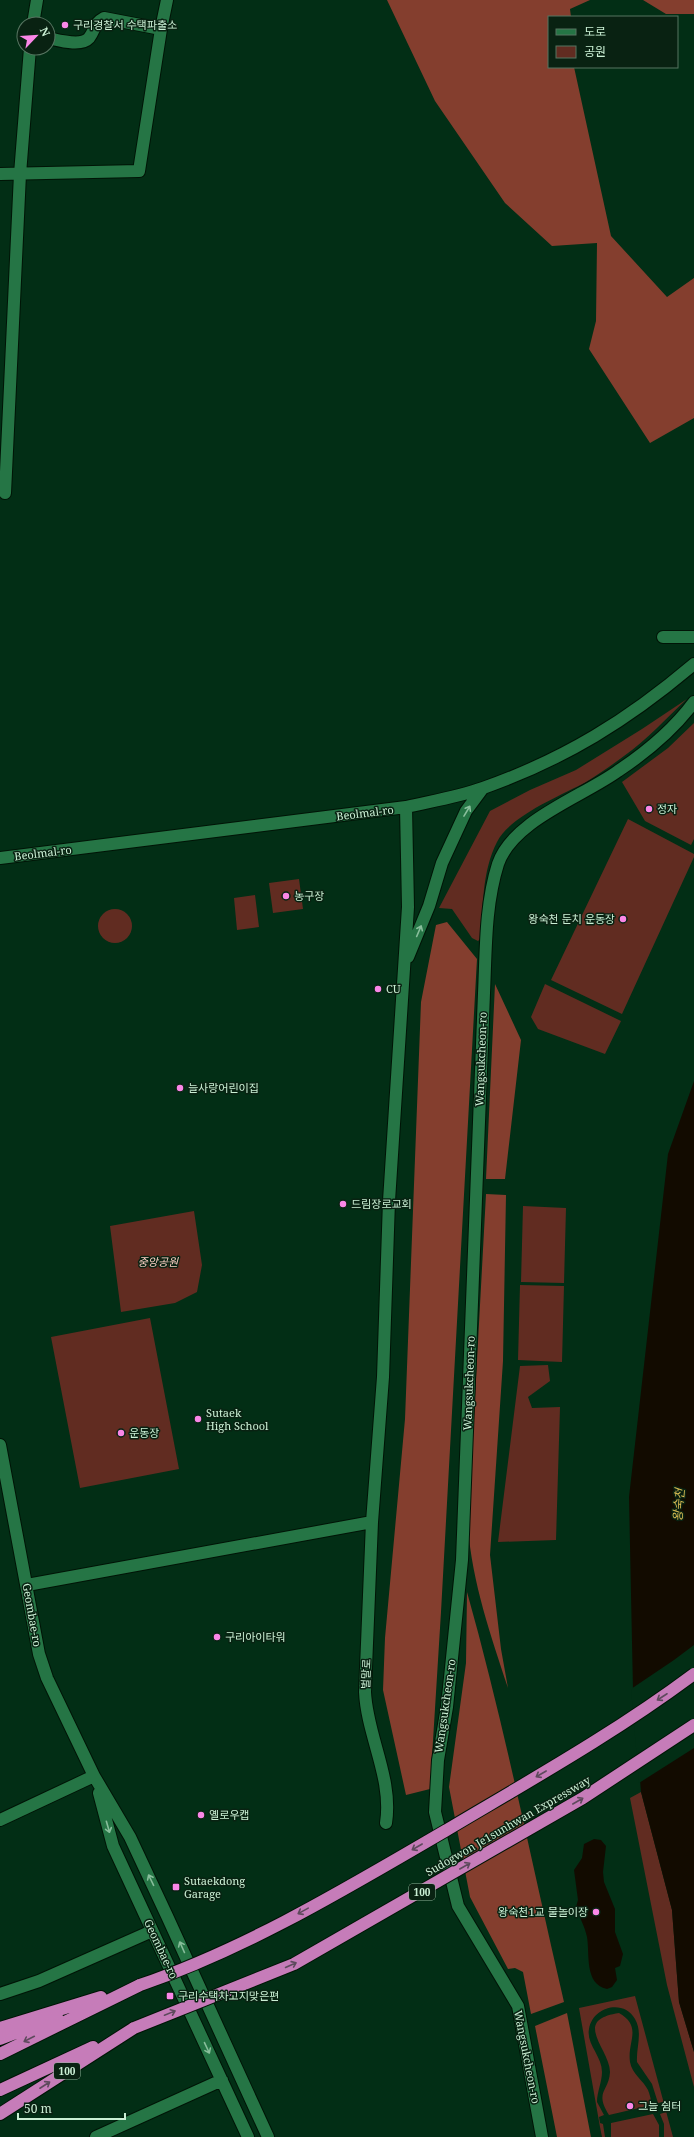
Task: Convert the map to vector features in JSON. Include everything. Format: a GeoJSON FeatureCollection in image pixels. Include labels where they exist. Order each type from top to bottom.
{"type":"FeatureCollection","features":[{"type":"Feature","properties":{"kind":"highway"},"geometry":{"type":"LineString","coordinates":[[0,2028],[176,1973],[276,1927],[376,1871],[565,1760],[666,1695],[694,1674]]}},
{"type":"Feature","properties":{"kind":"highway","name":"Sudogwon Je1sunhwan Expressway"},"geometry":{"type":"LineString","coordinates":[[0,2090],[134,2028],[294,1964],[583,1798],[694,1725]]}},
{"type":"Feature","properties":{"kind":"highway"},"geometry":{"type":"LineString","coordinates":[[0,2039],[140,1985]]}},
{"type":"Feature","properties":{"kind":"highway"},"geometry":{"type":"LineString","coordinates":[[0,2054],[140,1985]]}},
{"type":"Feature","properties":{"kind":"highway","name":"Sudogwon Je1sunhwan Expressway"},"geometry":{"type":"LineString","coordinates":[[0,2114],[134,2028]]}},
{"type":"Feature","properties":{"kind":"street"},"geometry":{"type":"LineString","coordinates":[[34,16],[37,0]]}},
{"type":"Feature","properties":{"kind":"street"},"geometry":{"type":"LineString","coordinates":[[0,174],[139,171],[161,29],[167,0]]}},
{"type":"Feature","properties":{"kind":"street"},"geometry":{"type":"LineString","coordinates":[[56,39],[82,42],[89,38],[97,22],[104,18],[161,29]]}},
{"type":"Feature","properties":{"kind":"street"},"geometry":{"type":"LineString","coordinates":[[5,493],[5,406],[29,56]]}},
{"type":"Feature","properties":{"kind":"street"},"geometry":{"type":"LineString","coordinates":[[663,637],[694,637]]}},
{"type":"Feature","properties":{"kind":"street","name":"Beolmal-ro"},"geometry":{"type":"LineString","coordinates":[[0,858],[406,807],[456,797],[483,788],[570,751],[606,731],[660,693],[694,664]]}},
{"type":"Feature","properties":{"kind":"street","name":"Wangsukcheon-ro"},"geometry":{"type":"LineString","coordinates":[[542,2137],[518,2006],[458,1906],[435,1812],[438,1760],[447,1707],[462,1560],[483,1008],[489,902],[498,863],[512,840],[530,824],[618,772],[654,743],[694,702]]}},
{"type":"Feature","properties":{"kind":"street"},"geometry":{"type":"LineString","coordinates":[[403,967],[430,906],[442,863],[466,811],[483,788]]}},
{"type":"Feature","properties":{"kind":"street","name":"벌말로"},"geometry":{"type":"LineString","coordinates":[[386,1823],[386,1790],[365,1701],[372,1522],[383,1377],[389,1201],[408,907],[406,807]]}},
{"type":"Feature","properties":{"kind":"street","name":"Geombae-ro"},"geometry":{"type":"LineString","coordinates":[[0,1445],[39,1654],[47,1678],[94,1776],[130,1837],[256,2110]]}},
{"type":"Feature","properties":{"kind":"street"},"geometry":{"type":"LineString","coordinates":[[27,1585],[372,1522]]}},
{"type":"Feature","properties":{"kind":"street"},"geometry":{"type":"LineString","coordinates":[[0,1820],[94,1776]]}},
{"type":"Feature","properties":{"kind":"street","name":"Geombae-ro"},"geometry":{"type":"LineString","coordinates":[[94,1776],[114,1846],[239,2118]]}},
{"type":"Feature","properties":{"kind":"street"},"geometry":{"type":"LineString","coordinates":[[0,1994],[39,1981],[152,1930]]}},
{"type":"Feature","properties":{"kind":"street"},"geometry":{"type":"LineString","coordinates":[[96,2137],[222,2080]]}},
{"type":"Feature","properties":{"kind":"street"},"geometry":{"type":"LineString","coordinates":[[256,2110],[268,2137]]}},
{"type":"Feature","properties":{"kind":"street"},"geometry":{"type":"LineString","coordinates":[[256,2110],[271,2137]]}},
{"type":"Feature","properties":{"kind":"street"},"geometry":{"type":"LineString","coordinates":[[239,2118],[243,2137]]}},
{"type":"Feature","properties":{"kind":"street"},"geometry":{"type":"LineString","coordinates":[[239,2118],[248,2137]]}},
{"type":"Feature","properties":{"kind":"green space"},"geometry":{"type":"Polygon","coordinates":[[[687,699],[641,743],[601,773],[524,815],[503,833],[497,842],[488,865],[484,889],[481,938],[478,941],[472,938],[452,909],[439,908],[490,811],[530,790],[576,770],[687,699]]]}},
{"type":"Feature","properties":{"kind":"green space"},"geometry":{"type":"Polygon","coordinates":[[[694,723],[694,839],[691,845],[645,821],[622,782],[668,748],[694,723]]]}},
{"type":"Feature","properties":{"kind":"green space","name":"왕숙천 둔치 운동장"},"geometry":{"type":"Polygon","coordinates":[[[628,819],[694,854],[694,857],[622,1014],[551,980],[628,819]]]}},
{"type":"Feature","properties":{"kind":"green space","name":"농구장"},"geometry":{"type":"Polygon","coordinates":[[[299,879],[303,909],[273,913],[269,883],[299,879]]]}},
{"type":"Feature","properties":{"kind":"green space"},"geometry":{"type":"Polygon","coordinates":[[[255,895],[259,927],[237,930],[234,898],[255,895]]]}},
{"type":"Feature","properties":{"kind":"green space"},"geometry":{"type":"Polygon","coordinates":[[[112,909],[118,909],[127,914],[131,920],[131,932],[127,938],[118,943],[112,943],[103,938],[98,929],[98,923],[103,914],[112,909]]]}},
{"type":"Feature","properties":{"kind":"green space"},"geometry":{"type":"Polygon","coordinates":[[[545,984],[621,1021],[605,1054],[538,1029],[531,1017],[545,984]]]}},
{"type":"Feature","properties":{"kind":"green space"},"geometry":{"type":"Polygon","coordinates":[[[523,1206],[566,1208],[564,1283],[521,1282],[523,1206]]]}},
{"type":"Feature","properties":{"kind":"green space","name":"중앙공원"},"geometry":{"type":"Polygon","coordinates":[[[194,1211],[202,1265],[197,1292],[175,1303],[121,1312],[110,1226],[194,1211]]]}},
{"type":"Feature","properties":{"kind":"green space"},"geometry":{"type":"Polygon","coordinates":[[[520,1285],[564,1286],[562,1362],[518,1360],[520,1285]]]}},
{"type":"Feature","properties":{"kind":"green space","name":"운동장"},"geometry":{"type":"Polygon","coordinates":[[[150,1318],[179,1469],[80,1488],[51,1337],[150,1318]]]}},
{"type":"Feature","properties":{"kind":"green space"},"geometry":{"type":"Polygon","coordinates":[[[548,1365],[550,1381],[528,1397],[532,1408],[560,1407],[556,1540],[498,1542],[520,1366],[548,1365]]]}},
{"type":"Feature","properties":{"kind":"green space"},"geometry":{"type":"Polygon","coordinates":[[[641,1792],[672,1910],[679,2002],[694,2052],[694,2087],[667,1985],[630,1798],[641,1792]]]}},
{"type":"Feature","properties":{"kind":"green space"},"geometry":{"type":"Polygon","coordinates":[[[635,1996],[673,2137],[664,2137],[664,2124],[660,2114],[666,2112],[663,2102],[658,2103],[652,2084],[637,2062],[639,2030],[635,2019],[624,2009],[617,2007],[602,2010],[596,2015],[589,2029],[590,2040],[600,2061],[602,2072],[597,2102],[604,2115],[599,2117],[600,2123],[603,2124],[605,2137],[602,2137],[579,2008],[635,1996]]]}},
{"type":"Feature","properties":{"kind":"green space"},"geometry":{"type":"Polygon","coordinates":[[[619,2013],[626,2018],[632,2029],[630,2054],[631,2066],[646,2086],[652,2105],[609,2115],[602,2096],[609,2079],[610,2072],[608,2063],[596,2036],[595,2029],[597,2022],[605,2017],[619,2013]]]}},
{"type":"Feature","properties":{"kind":"green space"},"geometry":{"type":"Polygon","coordinates":[[[653,2114],[659,2125],[659,2137],[611,2137],[611,2123],[653,2114]]]}},
{"type":"Feature","properties":{"kind":"shaded area"},"geometry":{"type":"Polygon","coordinates":[[[387,0],[590,0],[570,9],[571,16],[548,16],[548,68],[574,68],[611,236],[667,297],[694,278],[694,418],[650,443],[589,349],[596,321],[597,243],[552,246],[505,203],[435,101],[387,0]]]}},
{"type":"Feature","properties":{"kind":"shaded area"},"geometry":{"type":"Polygon","coordinates":[[[643,0],[694,0],[694,14],[666,14],[643,0]]]}},
{"type":"Feature","properties":{"kind":"shaded area"},"geometry":{"type":"Polygon","coordinates":[[[447,922],[477,959],[430,1789],[406,1795],[383,1690],[385,1638],[405,1419],[421,1002],[436,925],[447,922]]]}},
{"type":"Feature","properties":{"kind":"shaded area"},"geometry":{"type":"Polygon","coordinates":[[[495,984],[521,1040],[505,1179],[486,1179],[495,984]]]}},
{"type":"Feature","properties":{"kind":"shaded area"},"geometry":{"type":"Polygon","coordinates":[[[486,1194],[506,1195],[503,1361],[490,1555],[501,1649],[508,1688],[483,1609],[470,1548],[468,1527],[486,1194]]]}},
{"type":"Feature","properties":{"kind":"shaded area"},"geometry":{"type":"Polygon","coordinates":[[[467,1592],[494,1694],[564,2002],[531,2014],[523,1972],[515,1968],[508,1969],[470,1897],[449,1787],[466,1663],[467,1592]]]}},
{"type":"Feature","properties":{"kind":"shaded area"},"geometry":{"type":"Polygon","coordinates":[[[567,2013],[591,2137],[557,2137],[535,2026],[567,2013]]]}},
{"type":"Feature","properties":{"kind":"water","name":"왕숙천"},"geometry":{"type":"Polygon","coordinates":[[[694,1081],[694,2052],[679,2002],[672,1910],[641,1792],[633,1690],[629,1497],[668,1154],[694,1081]]]}},
{"type":"Feature","properties":{"kind":"water","name":"왕숙천1교 물놀이장"},"geometry":{"type":"Polygon","coordinates":[[[594,1839],[601,1840],[606,1846],[603,1872],[604,1882],[615,1909],[615,1932],[623,1954],[620,1966],[615,1968],[617,1980],[612,1987],[607,1989],[600,1986],[591,1975],[587,1937],[576,1907],[578,1900],[574,1870],[582,1858],[584,1844],[594,1839]]]}},
{"type":"Feature","properties":{"kind":"pier"},"geometry":{"type":"Polygon","coordinates":[[[694,1645],[694,1748],[639,1783],[631,1689],[694,1645]]]}},
{"type":"Feature","properties":{"kind":"place","name":"구리경찰서 수택파출소"},"geometry":{"type":"Point","coordinates":[65,25]}},
{"type":"Feature","properties":{"kind":"place","name":"정자"},"geometry":{"type":"Point","coordinates":[649,809]}},
{"type":"Feature","properties":{"kind":"place","name":"농구장"},"geometry":{"type":"Point","coordinates":[286,896]}},
{"type":"Feature","properties":{"kind":"place","name":"왕숙천 둔치 운동장"},"geometry":{"type":"Point","coordinates":[623,919]}},
{"type":"Feature","properties":{"kind":"place","name":"CU"},"geometry":{"type":"Point","coordinates":[378,989]}},
{"type":"Feature","properties":{"kind":"place","name":"늘사랑어린이집"},"geometry":{"type":"Point","coordinates":[180,1088]}},
{"type":"Feature","properties":{"kind":"place","name":"드림장로교회"},"geometry":{"type":"Point","coordinates":[343,1204]}},
{"type":"Feature","properties":{"kind":"place","name":"Sutaek High School"},"geometry":{"type":"Point","coordinates":[198,1419]}},
{"type":"Feature","properties":{"kind":"place","name":"운동장"},"geometry":{"type":"Point","coordinates":[121,1433]}},
{"type":"Feature","properties":{"kind":"place","name":"구리아이타워"},"geometry":{"type":"Point","coordinates":[217,1637]}},
{"type":"Feature","properties":{"kind":"place","name":"옐로우캡"},"geometry":{"type":"Point","coordinates":[201,1815]}},
{"type":"Feature","properties":{"kind":"place","name":"Sutaekdong Garage"},"geometry":{"type":"Point","coordinates":[176,1887]}},
{"type":"Feature","properties":{"kind":"place","name":"왕숙천1교 물놀이장"},"geometry":{"type":"Point","coordinates":[596,1912]}},
{"type":"Feature","properties":{"kind":"place","name":"구리수택차고지맞은편"},"geometry":{"type":"Point","coordinates":[170,1996]}},
{"type":"Feature","properties":{"kind":"place","name":"그늘 쉼터"},"geometry":{"type":"Point","coordinates":[630,2106]}}]}
